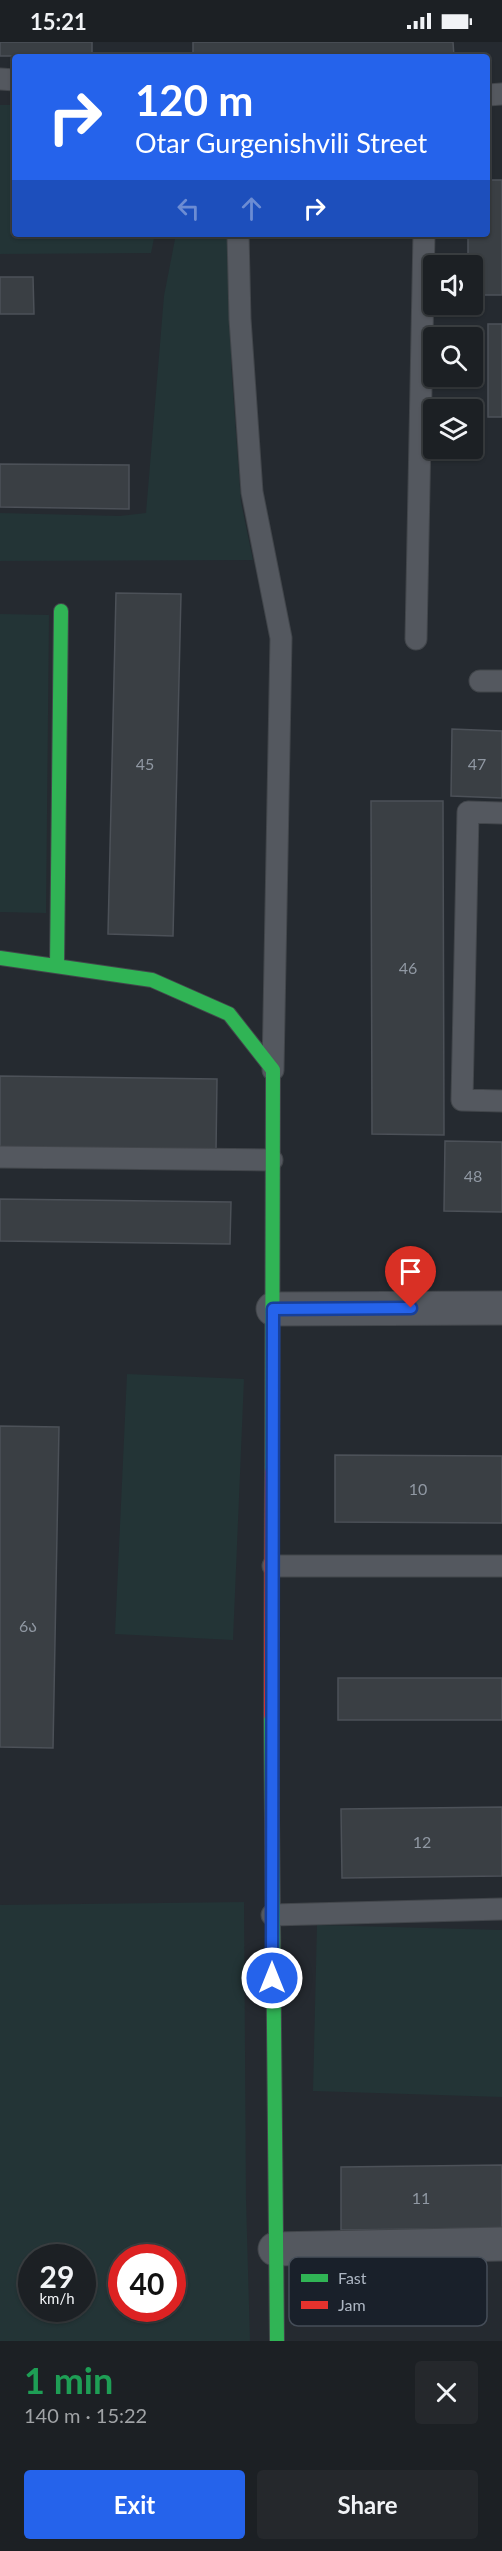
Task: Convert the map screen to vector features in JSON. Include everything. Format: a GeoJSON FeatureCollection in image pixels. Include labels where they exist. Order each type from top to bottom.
{"type":"FeatureCollection","features":[{"type":"Feature","properties":{"kind":"street"},"geometry":{"type":"LineString","coordinates":[[57,965],[62,611]]}},
{"type":"Feature","properties":{"kind":"street"},"geometry":{"type":"LineString","coordinates":[[0,957],[152,980],[229,1014],[273,1070],[272,1915],[276,2341]]}},
{"type":"Feature","properties":{"kind":"street"},"geometry":{"type":"LineString","coordinates":[[273,1309],[502,1308]]}},
{"type":"Feature","properties":{"kind":"street"},"geometry":{"type":"LineString","coordinates":[[275,2249],[502,2244]]}},
{"type":"Feature","properties":{"kind":"lane"},"geometry":{"type":"LineString","coordinates":[[238,237],[240,320],[252,492],[281,638],[273,1070]]}},
{"type":"Feature","properties":{"kind":"lane"},"geometry":{"type":"LineString","coordinates":[[416,639],[424,237]]}},
{"type":"Feature","properties":{"kind":"lane"},"geometry":{"type":"LineString","coordinates":[[480,681],[502,681]]}},
{"type":"Feature","properties":{"kind":"lane"},"geometry":{"type":"LineString","coordinates":[[502,813],[468,812],[462,1100],[502,1101]]}},
{"type":"Feature","properties":{"kind":"lane"},"geometry":{"type":"LineString","coordinates":[[0,1157],[272,1160]]}},
{"type":"Feature","properties":{"kind":"lane"},"geometry":{"type":"LineString","coordinates":[[273,1566],[502,1566]]}},
{"type":"Feature","properties":{"kind":"lane"},"geometry":{"type":"LineString","coordinates":[[272,1915],[502,1909]]}},
{"type":"Feature","properties":{"kind":"shaded area"},"geometry":{"type":"Polygon","coordinates":[[[0,105],[12,105],[12,237],[154,237],[151,253],[0,254],[0,105]]]}},
{"type":"Feature","properties":{"kind":"shaded area"},"geometry":{"type":"Polygon","coordinates":[[[175,237],[233,237],[231,364],[241,502],[253,560],[0,561],[0,513],[120,516],[146,513],[164,296],[175,237]]]}},
{"type":"Feature","properties":{"kind":"shaded area"},"geometry":{"type":"Polygon","coordinates":[[[0,614],[49,615],[46,913],[0,912],[0,614]]]}},
{"type":"Feature","properties":{"kind":"shaded area"},"geometry":{"type":"Polygon","coordinates":[[[127,1374],[244,1379],[233,1640],[115,1634],[127,1374]]]}},
{"type":"Feature","properties":{"kind":"shaded area"},"geometry":{"type":"Polygon","coordinates":[[[244,1902],[246,2200],[250,2341],[0,2341],[0,1905],[244,1902]]]}},
{"type":"Feature","properties":{"kind":"shaded area"},"geometry":{"type":"Polygon","coordinates":[[[317,1925],[502,1930],[502,2097],[313,2091],[317,1925]]]}},
{"type":"Feature","properties":{"kind":"building"},"geometry":{"type":"Polygon","coordinates":[[[0,42],[92,42],[92,54],[0,56],[0,42]]]}},
{"type":"Feature","properties":{"kind":"building"},"geometry":{"type":"Polygon","coordinates":[[[193,42],[453,42],[454,54],[193,54],[193,42]]]}},
{"type":"Feature","properties":{"kind":"building"},"geometry":{"type":"Polygon","coordinates":[[[490,180],[502,180],[502,295],[483,295],[483,255],[468,255],[468,237],[490,237],[490,180]]]}},
{"type":"Feature","properties":{"kind":"building"},"geometry":{"type":"Polygon","coordinates":[[[0,277],[33,277],[34,314],[0,314],[0,277]]]}},
{"type":"Feature","properties":{"kind":"building"},"geometry":{"type":"Polygon","coordinates":[[[488,324],[502,324],[502,417],[488,417],[488,324]]]}},
{"type":"Feature","properties":{"kind":"building"},"geometry":{"type":"Polygon","coordinates":[[[0,464],[129,465],[129,509],[0,507],[0,464]]]}},
{"type":"Feature","properties":{"kind":"building"},"geometry":{"type":"Polygon","coordinates":[[[116,593],[181,594],[173,936],[108,934],[116,593]]]}},
{"type":"Feature","properties":{"kind":"building"},"geometry":{"type":"Polygon","coordinates":[[[452,729],[502,731],[502,798],[451,796],[452,729]]]}},
{"type":"Feature","properties":{"kind":"building"},"geometry":{"type":"Polygon","coordinates":[[[371,801],[443,801],[444,1135],[372,1134],[371,801]]]}},
{"type":"Feature","properties":{"kind":"building"},"geometry":{"type":"Polygon","coordinates":[[[0,1076],[217,1079],[216,1152],[0,1149],[0,1076]]]}},
{"type":"Feature","properties":{"kind":"building"},"geometry":{"type":"Polygon","coordinates":[[[445,1141],[502,1142],[502,1212],[444,1211],[445,1141]]]}},
{"type":"Feature","properties":{"kind":"building"},"geometry":{"type":"Polygon","coordinates":[[[0,1199],[231,1202],[230,1244],[0,1241],[0,1199]]]}},
{"type":"Feature","properties":{"kind":"building"},"geometry":{"type":"Polygon","coordinates":[[[0,1426],[59,1427],[53,1748],[0,1747],[0,1426]]]}},
{"type":"Feature","properties":{"kind":"building"},"geometry":{"type":"Polygon","coordinates":[[[335,1455],[502,1456],[502,1523],[335,1522],[335,1455]]]}},
{"type":"Feature","properties":{"kind":"building"},"geometry":{"type":"Polygon","coordinates":[[[338,1678],[502,1678],[502,1720],[338,1720],[338,1678]]]}},
{"type":"Feature","properties":{"kind":"building"},"geometry":{"type":"Polygon","coordinates":[[[502,1807],[502,1876],[342,1878],[341,1809],[502,1807]]]}},
{"type":"Feature","properties":{"kind":"building"},"geometry":{"type":"Polygon","coordinates":[[[502,2165],[502,2228],[341,2230],[341,2167],[502,2165]]]}},
{"type":"Feature","properties":{"kind":"traffic: fast"},"geometry":{"type":"LineString","coordinates":[[57,965],[61,611]]}},
{"type":"Feature","properties":{"kind":"traffic: fast"},"geometry":{"type":"LineString","coordinates":[[0,958],[152,980],[229,1014],[273,1070],[272,1472]]}},
{"type":"Feature","properties":{"kind":"traffic: fast"},"geometry":{"type":"LineString","coordinates":[[271,1715],[277,2341]]}},
{"type":"Feature","properties":{"kind":"traffic: jam"},"geometry":{"type":"LineString","coordinates":[[271,1715],[272,1472]]}},
{"type":"Feature","properties":{"kind":"route"},"geometry":{"type":"LineString","coordinates":[[272,1978],[273,1309],[411,1308]]}}]}
